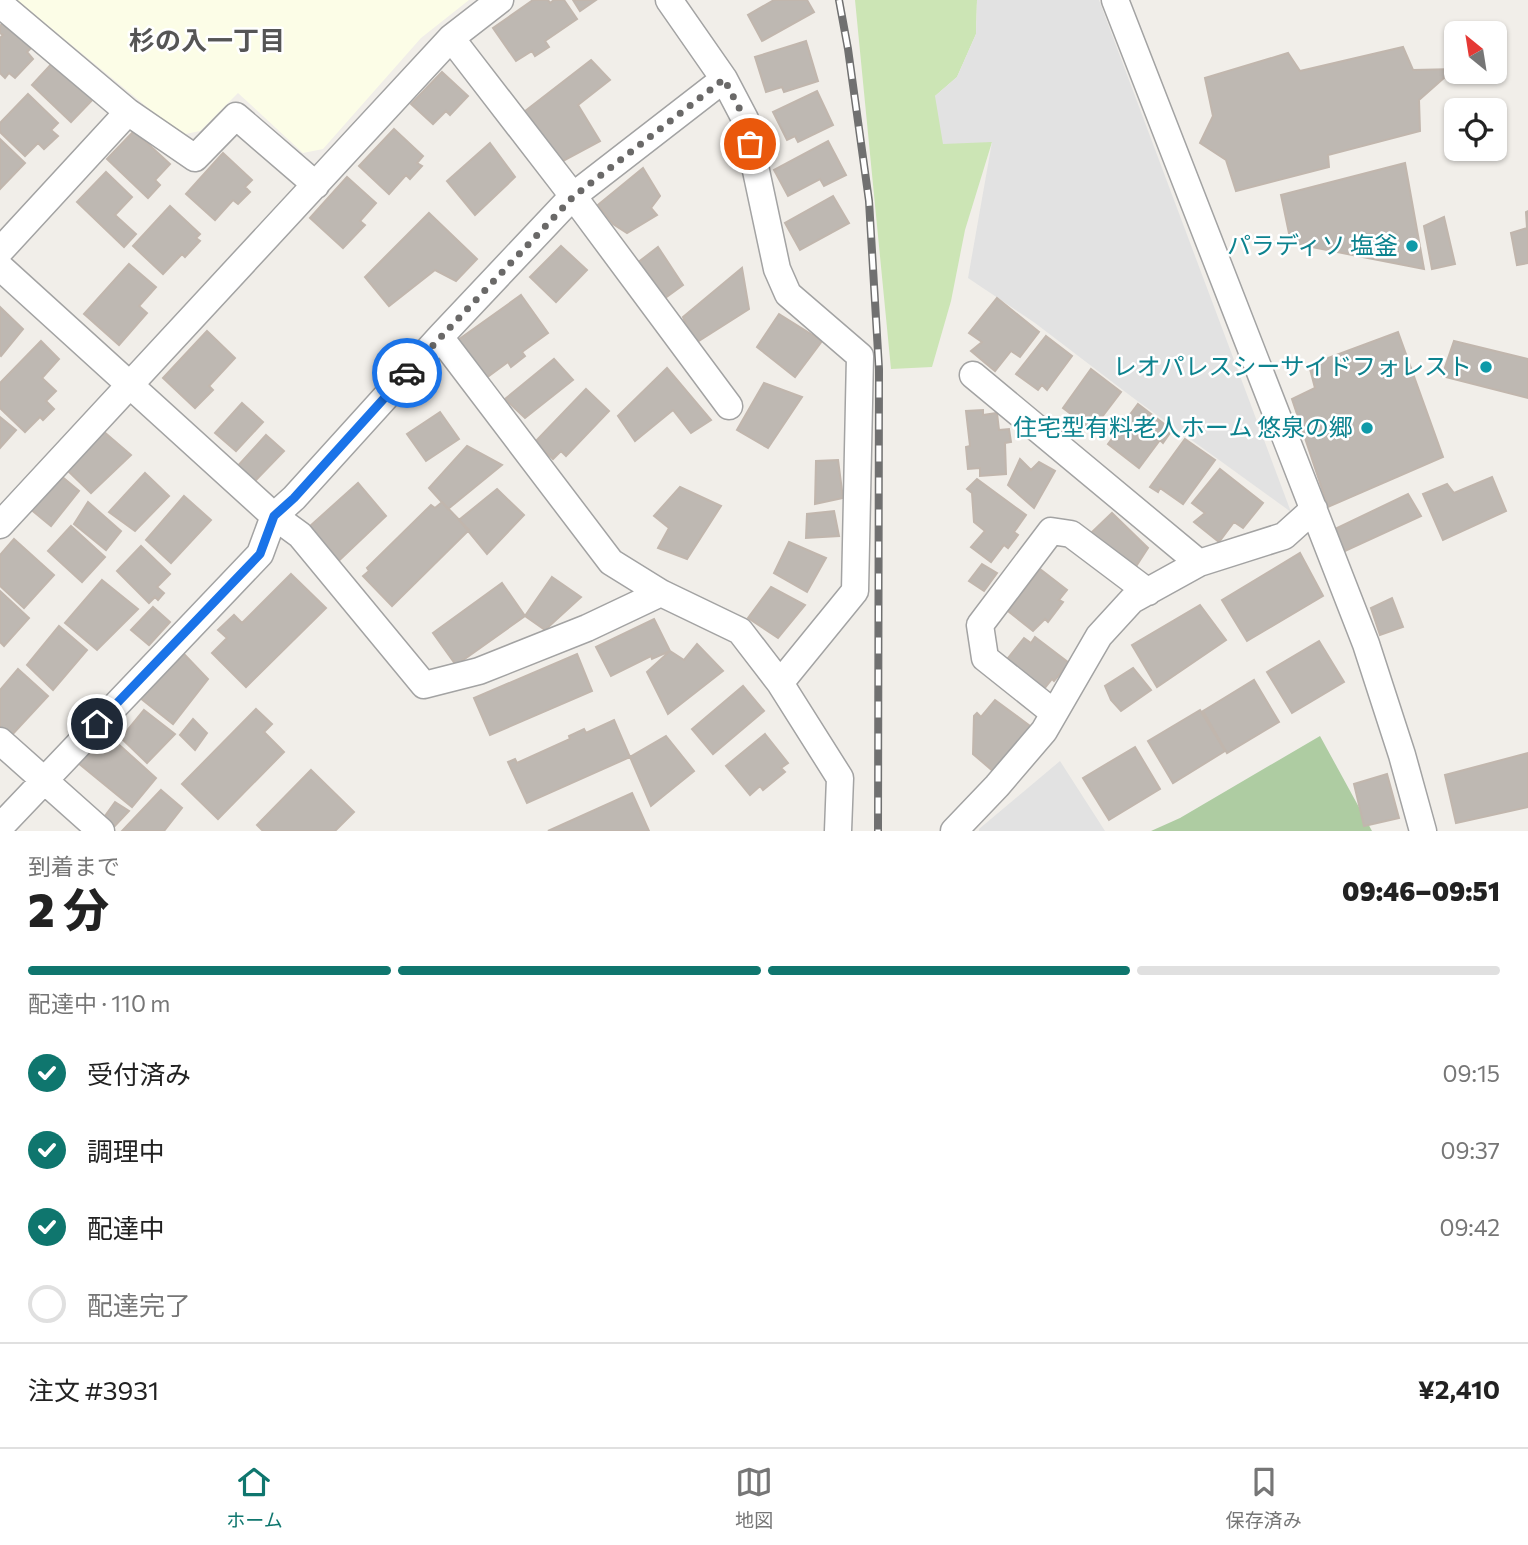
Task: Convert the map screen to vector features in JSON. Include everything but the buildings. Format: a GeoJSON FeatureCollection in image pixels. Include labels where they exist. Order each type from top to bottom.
{"type":"FeatureCollection","features":[{"type":"Feature","properties":{"kind":"street"},"geometry":{"type":"LineString","coordinates":[[0,525],[451,38],[500,0]]}},
{"type":"Feature","properties":{"kind":"street"},"geometry":{"type":"LineString","coordinates":[[669,0],[724,79],[745,119],[776,269],[788,294],[860,356],[855,591],[780,683]]}},
{"type":"Feature","properties":{"kind":"street"},"geometry":{"type":"LineString","coordinates":[[1115,0],[1366,644],[1423,831]]}},
{"type":"Feature","properties":{"kind":"street"},"geometry":{"type":"LineString","coordinates":[[0,4],[128,111],[195,158],[236,116],[316,185]]}},
{"type":"Feature","properties":{"kind":"street"},"geometry":{"type":"LineString","coordinates":[[451,38],[729,405]]}},
{"type":"Feature","properties":{"kind":"street"},"geometry":{"type":"LineString","coordinates":[[0,827],[260,554],[274,516],[294,498],[440,337],[573,197],[724,79]]}},
{"type":"Feature","properties":{"kind":"street"},"geometry":{"type":"LineString","coordinates":[[0,251],[128,111]]}},
{"type":"Feature","properties":{"kind":"street"},"geometry":{"type":"LineString","coordinates":[[0,267],[274,516],[300,535],[424,685],[479,671],[587,628],[661,593]]}},
{"type":"Feature","properties":{"kind":"street"},"geometry":{"type":"LineString","coordinates":[[440,337],[611,562],[661,593],[740,631],[780,683],[839,778],[838,831]]}},
{"type":"Feature","properties":{"kind":"street"},"geometry":{"type":"LineString","coordinates":[[973,375],[1199,563]]}},
{"type":"Feature","properties":{"kind":"street"},"geometry":{"type":"LineString","coordinates":[[954,831],[1044,731],[1099,636],[1132,600],[1199,563],[1284,536],[1314,509]]}},
{"type":"Feature","properties":{"kind":"street"},"geometry":{"type":"LineString","coordinates":[[1054,713],[985,659],[980,625],[1051,531],[1071,534],[1148,592]]}},
{"type":"Feature","properties":{"kind":"street"},"geometry":{"type":"LineString","coordinates":[[0,741],[101,831]]}},
{"type":"Feature","properties":{"kind":"shaded area"},"geometry":{"type":"Polygon","coordinates":[[[17,0],[469,0],[421,38],[323,149],[303,153],[238,93],[200,131],[181,135],[17,0]]]}},
{"type":"Feature","properties":{"kind":"shaded area"},"geometry":{"type":"Polygon","coordinates":[[[977,0],[1099,0],[1291,512],[1035,323],[968,278],[992,142],[943,144],[935,96],[957,77],[976,34],[977,0]]]}},
{"type":"Feature","properties":{"kind":"shaded area"},"geometry":{"type":"Polygon","coordinates":[[[1060,761],[1105,831],[979,831],[979,829],[1060,761]]]}},
{"type":"Feature","properties":{"kind":"green space"},"geometry":{"type":"Polygon","coordinates":[[[855,0],[977,0],[976,34],[957,77],[935,96],[992,142],[965,230],[951,301],[932,367],[891,369],[855,0]]]}},
{"type":"Feature","properties":{"kind":"green space"},"geometry":{"type":"Polygon","coordinates":[[[1320,736],[1372,831],[1151,831],[1180,818],[1320,736]]]}},
{"type":"Feature","properties":{"kind":"railway"},"geometry":{"type":"LineString","coordinates":[[839,0],[869,201],[879,369],[878,831]]}},
{"type":"Feature","properties":{"kind":"way so far"},"geometry":{"type":"LineString","coordinates":[[407,373],[573,197],[724,79],[745,119],[750,144]]}},
{"type":"Feature","properties":{"kind":"place","name":"パラディソ 塩釜"},"geometry":{"type":"Point","coordinates":[1412,246]}},
{"type":"Feature","properties":{"kind":"place","name":"レオパレスシーサイドフォレスト"},"geometry":{"type":"Point","coordinates":[1486,367]}},
{"type":"Feature","properties":{"kind":"place","name":"住宅型有料老人ホーム 悠泉の郷"},"geometry":{"type":"Point","coordinates":[1367,428]}},
{"type":"Feature","properties":{"kind":"district","name":"杉の入一丁目"},"geometry":{"type":"Point","coordinates":[207,41]}},
{"type":"Feature","properties":{"kind":"route"},"geometry":{"type":"LineString","coordinates":[[97,724],[260,554],[274,516],[294,498],[407,373]]}}]}
